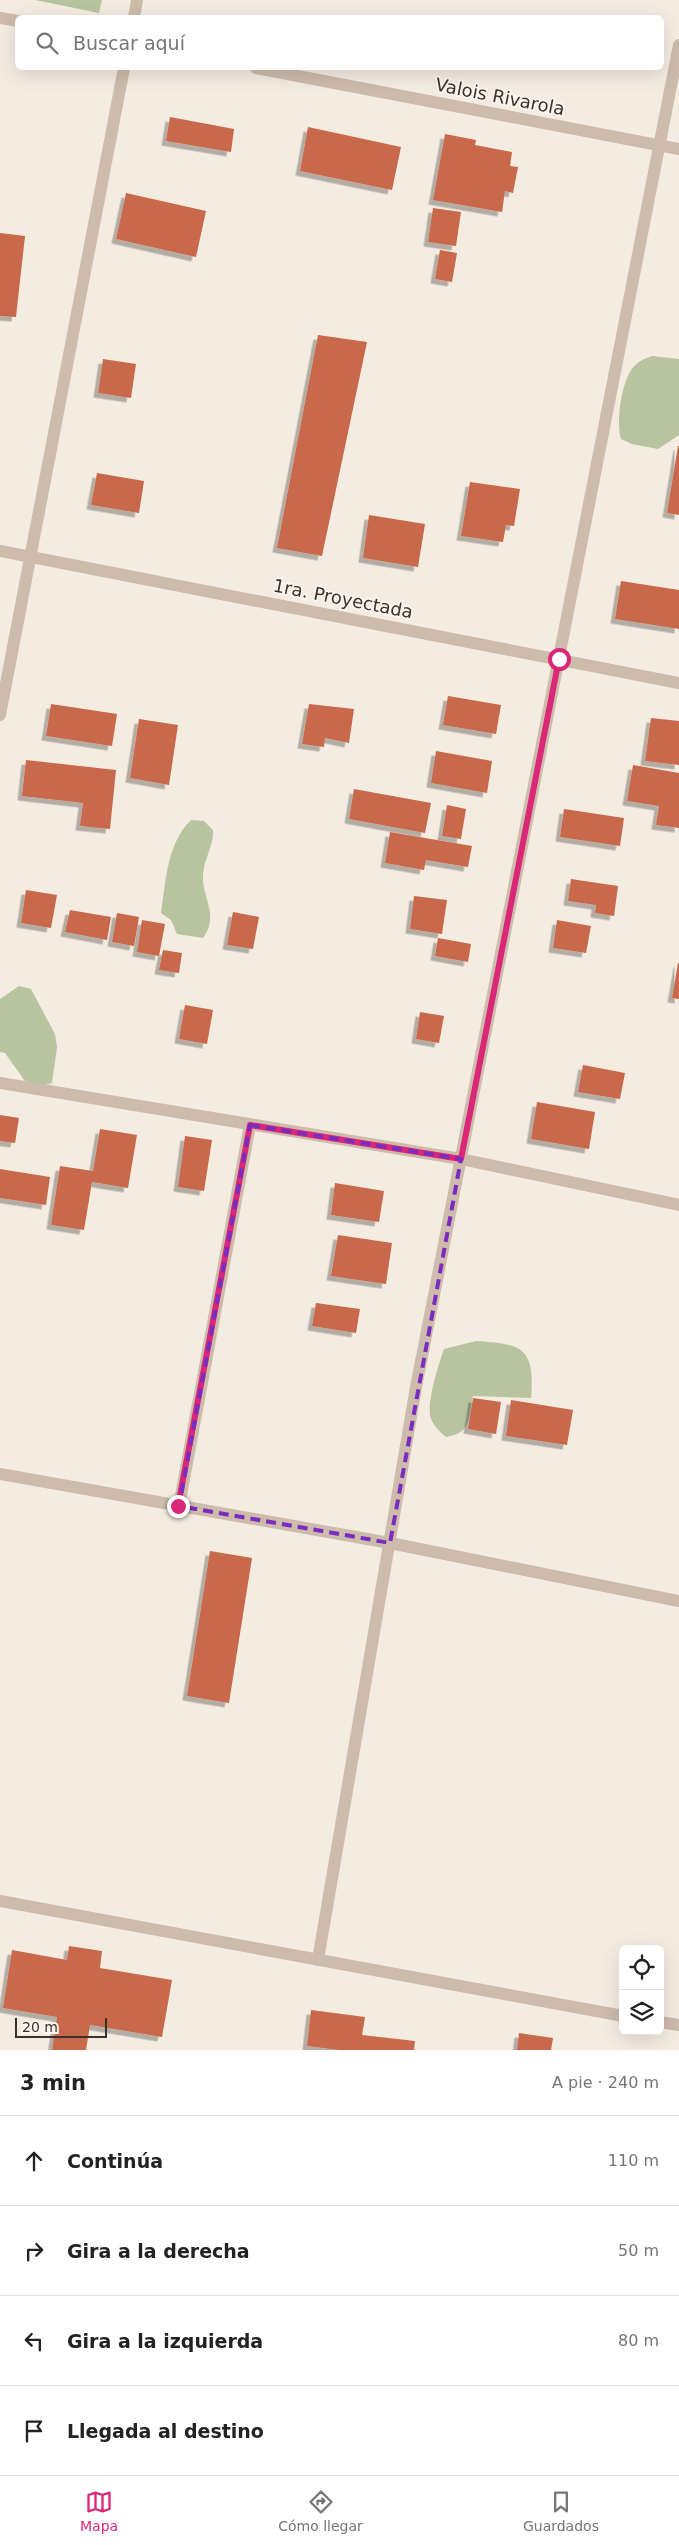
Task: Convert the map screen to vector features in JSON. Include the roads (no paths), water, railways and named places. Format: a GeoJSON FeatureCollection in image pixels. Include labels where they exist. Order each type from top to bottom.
{"type":"FeatureCollection","features":[{"type":"Feature","properties":{"kind":"street"},"geometry":{"type":"LineString","coordinates":[[134,15],[137,0]]}},
{"type":"Feature","properties":{"kind":"street"},"geometry":{"type":"LineString","coordinates":[[0,18],[15,20]]}},
{"type":"Feature","properties":{"kind":"street"},"geometry":{"type":"LineString","coordinates":[[318,1960],[416,1388],[679,45]]}},
{"type":"Feature","properties":{"kind":"street"},"geometry":{"type":"LineString","coordinates":[[0,715],[124,70]]}},
{"type":"Feature","properties":{"kind":"street","name":"Valois Rivarola"},"geometry":{"type":"LineString","coordinates":[[266,70],[679,149]]}},
{"type":"Feature","properties":{"kind":"street","name":"1ra. Proyectada"},"geometry":{"type":"LineString","coordinates":[[0,550],[679,683]]}},
{"type":"Feature","properties":{"kind":"street"},"geometry":{"type":"LineString","coordinates":[[0,1083],[461,1159],[679,1205]]}},
{"type":"Feature","properties":{"kind":"street"},"geometry":{"type":"LineString","coordinates":[[178,1506],[250,1125]]}},
{"type":"Feature","properties":{"kind":"street"},"geometry":{"type":"LineString","coordinates":[[0,1474],[390,1544],[679,1601]]}},
{"type":"Feature","properties":{"kind":"street"},"geometry":{"type":"LineString","coordinates":[[0,1901],[619,2015]]}},
{"type":"Feature","properties":{"kind":"street"},"geometry":{"type":"LineString","coordinates":[[664,2023],[679,2025]]}}]}
